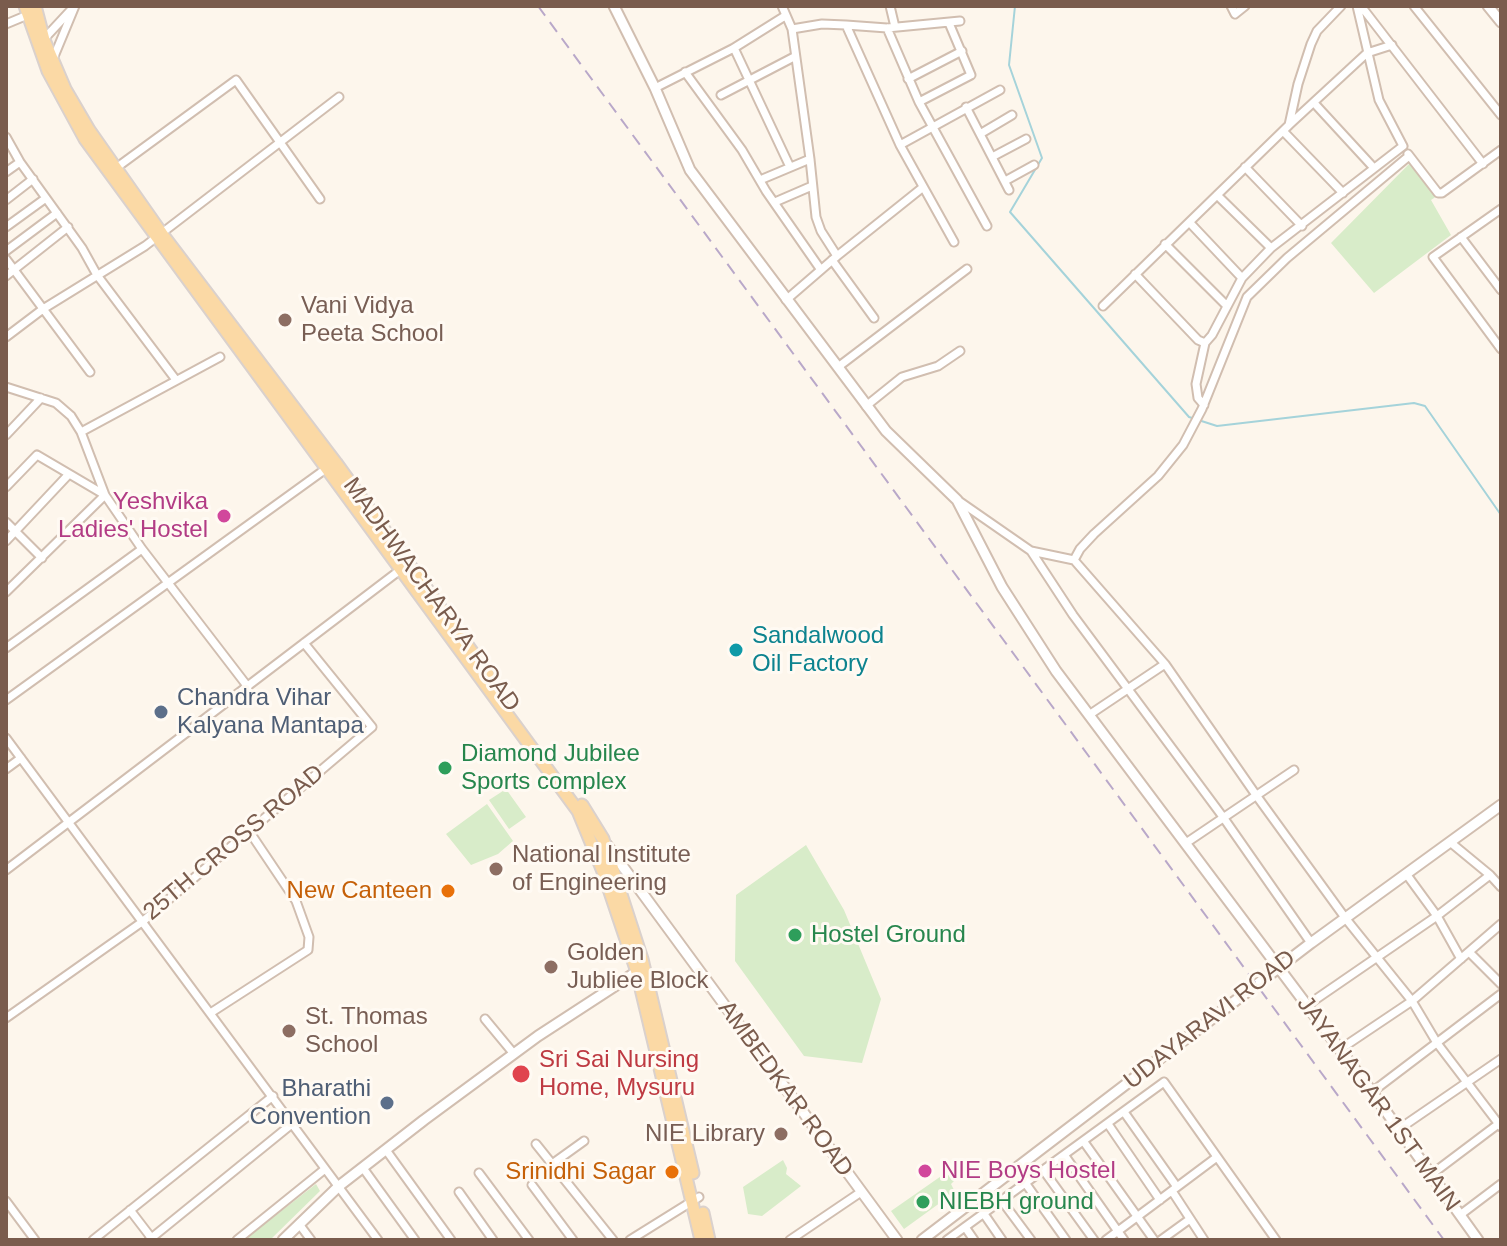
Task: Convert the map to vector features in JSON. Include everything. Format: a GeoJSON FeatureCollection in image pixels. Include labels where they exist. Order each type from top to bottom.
{"type":"FeatureCollection","features":[{"type":"Feature","properties":{"kind":"main road","name":"MADHWACHARYA ROAD"},"geometry":{"type":"LineString","coordinates":[[32,9],[48,71],[85,139],[332,465],[580,801],[603,839],[641,970]]}},
{"type":"Feature","properties":{"kind":"main road","name":"MADHWACHARYA ROAD"},"geometry":{"type":"LineString","coordinates":[[41,41],[78,112],[159,236]]}},
{"type":"Feature","properties":{"kind":"main road","name":"MADHWACHARYA ROAD"},"geometry":{"type":"LineString","coordinates":[[406,566],[578,811],[641,970]]}},
{"type":"Feature","properties":{"kind":"main road"},"geometry":{"type":"LineString","coordinates":[[641,970],[696,1199],[709,1240]]}},
{"type":"Feature","properties":{"kind":"main road"},"geometry":{"type":"LineString","coordinates":[[696,1199],[701,1240]]}},
{"type":"Feature","properties":{"kind":"street"},"geometry":{"type":"LineString","coordinates":[[41,41],[75,6]]}},
{"type":"Feature","properties":{"kind":"street"},"geometry":{"type":"LineString","coordinates":[[53,59],[75,6]]}},
{"type":"Feature","properties":{"kind":"street","name":"JAYANAGAR 1ST MAIN"},"geometry":{"type":"LineString","coordinates":[[614,6],[655,88],[690,170],[886,431],[957,500],[1002,587],[1056,671],[1372,1092],[1478,1240]]}},
{"type":"Feature","properties":{"kind":"street"},"geometry":{"type":"LineString","coordinates":[[782,6],[792,29],[816,217],[835,258],[874,318]]}},
{"type":"Feature","properties":{"kind":"street"},"geometry":{"type":"LineString","coordinates":[[890,6],[891,28],[908,79],[987,226]]}},
{"type":"Feature","properties":{"kind":"street"},"geometry":{"type":"LineString","coordinates":[[1231,6],[1235,14],[1245,6]]}},
{"type":"Feature","properties":{"kind":"street"},"geometry":{"type":"LineString","coordinates":[[1286,128],[1311,44],[1317,31],[1341,6]]}},
{"type":"Feature","properties":{"kind":"street"},"geometry":{"type":"LineString","coordinates":[[1359,6],[1483,164]]}},
{"type":"Feature","properties":{"kind":"street"},"geometry":{"type":"LineString","coordinates":[[1359,6],[1379,100],[1409,156],[1438,193],[1501,150]]}},
{"type":"Feature","properties":{"kind":"street"},"geometry":{"type":"LineString","coordinates":[[1414,6],[1501,115]]}},
{"type":"Feature","properties":{"kind":"street"},"geometry":{"type":"LineString","coordinates":[[1488,6],[1501,22]]}},
{"type":"Feature","properties":{"kind":"street"},"geometry":{"type":"LineString","coordinates":[[6,24],[32,9]]}},
{"type":"Feature","properties":{"kind":"street"},"geometry":{"type":"LineString","coordinates":[[655,88],[734,48],[785,16]]}},
{"type":"Feature","properties":{"kind":"street"},"geometry":{"type":"LineString","coordinates":[[792,29],[822,24],[891,28],[960,21]]}},
{"type":"Feature","properties":{"kind":"street"},"geometry":{"type":"LineString","coordinates":[[919,102],[971,75],[949,23]]}},
{"type":"Feature","properties":{"kind":"street"},"geometry":{"type":"LineString","coordinates":[[846,25],[900,145],[954,242]]}},
{"type":"Feature","properties":{"kind":"street"},"geometry":{"type":"LineString","coordinates":[[1103,306],[1367,53],[1392,45]]}},
{"type":"Feature","properties":{"kind":"street"},"geometry":{"type":"LineString","coordinates":[[734,48],[790,167]]}},
{"type":"Feature","properties":{"kind":"street"},"geometry":{"type":"LineString","coordinates":[[908,79],[962,51]]}},
{"type":"Feature","properties":{"kind":"street"},"geometry":{"type":"LineString","coordinates":[[721,95],[794,57]]}},
{"type":"Feature","properties":{"kind":"street"},"geometry":{"type":"LineString","coordinates":[[685,72],[742,150],[821,270]]}},
{"type":"Feature","properties":{"kind":"street"},"geometry":{"type":"LineString","coordinates":[[116,168],[236,80],[320,199]]}},
{"type":"Feature","properties":{"kind":"street"},"geometry":{"type":"LineString","coordinates":[[900,145],[1000,90]]}},
{"type":"Feature","properties":{"kind":"street"},"geometry":{"type":"LineString","coordinates":[[6,337],[43,309],[159,236],[339,97]]}},
{"type":"Feature","properties":{"kind":"street"},"geometry":{"type":"LineString","coordinates":[[1315,104],[1373,167]]}},
{"type":"Feature","properties":{"kind":"street"},"geometry":{"type":"LineString","coordinates":[[966,107],[1009,190]]}},
{"type":"Feature","properties":{"kind":"street"},"geometry":{"type":"LineString","coordinates":[[980,134],[1012,115]]}},
{"type":"Feature","properties":{"kind":"street"},"geometry":{"type":"LineString","coordinates":[[1286,128],[1343,193]]}},
{"type":"Feature","properties":{"kind":"street"},"geometry":{"type":"LineString","coordinates":[[992,157],[1026,139]]}},
{"type":"Feature","properties":{"kind":"street"},"geometry":{"type":"LineString","coordinates":[[7,143],[68,227],[97,275],[176,380]]}},
{"type":"Feature","properties":{"kind":"street"},"geometry":{"type":"LineString","coordinates":[[1203,407],[1196,384],[1205,343],[1242,278],[1271,248],[1403,146]]}},
{"type":"Feature","properties":{"kind":"street"},"geometry":{"type":"LineString","coordinates":[[1074,560],[1094,534],[1158,476],[1183,445],[1203,407],[1247,297],[1287,258],[1409,156]]}},
{"type":"Feature","properties":{"kind":"street"},"geometry":{"type":"LineString","coordinates":[[760,180],[810,159]]}},
{"type":"Feature","properties":{"kind":"street"},"geometry":{"type":"LineString","coordinates":[[6,172],[20,162]]}},
{"type":"Feature","properties":{"kind":"street"},"geometry":{"type":"LineString","coordinates":[[1005,181],[1034,165]]}},
{"type":"Feature","properties":{"kind":"street"},"geometry":{"type":"LineString","coordinates":[[1245,167],[1302,226]]}},
{"type":"Feature","properties":{"kind":"street"},"geometry":{"type":"LineString","coordinates":[[6,200],[33,179]]}},
{"type":"Feature","properties":{"kind":"street"},"geometry":{"type":"LineString","coordinates":[[775,202],[812,186]]}},
{"type":"Feature","properties":{"kind":"street"},"geometry":{"type":"LineString","coordinates":[[786,300],[922,188]]}},
{"type":"Feature","properties":{"kind":"street"},"geometry":{"type":"LineString","coordinates":[[1217,195],[1271,248]]}},
{"type":"Feature","properties":{"kind":"street"},"geometry":{"type":"LineString","coordinates":[[6,227],[46,198]]}},
{"type":"Feature","properties":{"kind":"street"},"geometry":{"type":"LineString","coordinates":[[1501,209],[1433,257],[1501,349]]}},
{"type":"Feature","properties":{"kind":"street"},"geometry":{"type":"LineString","coordinates":[[6,251],[57,213]]}},
{"type":"Feature","properties":{"kind":"street"},"geometry":{"type":"LineString","coordinates":[[1190,223],[1242,278]]}},
{"type":"Feature","properties":{"kind":"street"},"geometry":{"type":"LineString","coordinates":[[6,276],[68,227]]}},
{"type":"Feature","properties":{"kind":"street"},"geometry":{"type":"LineString","coordinates":[[1461,237],[1501,290]]}},
{"type":"Feature","properties":{"kind":"street"},"geometry":{"type":"LineString","coordinates":[[1165,244],[1227,306]]}},
{"type":"Feature","properties":{"kind":"street"},"geometry":{"type":"LineString","coordinates":[[6,259],[90,372]]}},
{"type":"Feature","properties":{"kind":"street"},"geometry":{"type":"LineString","coordinates":[[838,367],[967,269]]}},
{"type":"Feature","properties":{"kind":"street"},"geometry":{"type":"LineString","coordinates":[[1135,274],[1198,340],[1205,343]]}},
{"type":"Feature","properties":{"kind":"street"},"geometry":{"type":"LineString","coordinates":[[866,406],[902,377],[938,366],[960,351]]}},
{"type":"Feature","properties":{"kind":"street"},"geometry":{"type":"LineString","coordinates":[[81,432],[220,357]]}},
{"type":"Feature","properties":{"kind":"street"},"geometry":{"type":"LineString","coordinates":[[6,387],[65,408],[81,432],[105,495],[142,549],[248,687]]}},
{"type":"Feature","properties":{"kind":"street"},"geometry":{"type":"LineString","coordinates":[[6,435],[41,398]]}},
{"type":"Feature","properties":{"kind":"street"},"geometry":{"type":"LineString","coordinates":[[6,487],[37,455],[105,495]]}},
{"type":"Feature","properties":{"kind":"street"},"geometry":{"type":"LineString","coordinates":[[6,700],[332,465]]}},
{"type":"Feature","properties":{"kind":"street"},"geometry":{"type":"LineString","coordinates":[[6,541],[69,474]]}},
{"type":"Feature","properties":{"kind":"street"},"geometry":{"type":"LineString","coordinates":[[6,592],[105,495]]}},
{"type":"Feature","properties":{"kind":"street"},"geometry":{"type":"LineString","coordinates":[[957,500],[1031,551],[1074,560],[1165,664],[1346,919],[1412,1001],[1437,1043],[1500,1125],[1432,1174]]}},
{"type":"Feature","properties":{"kind":"street"},"geometry":{"type":"LineString","coordinates":[[6,522],[42,558]]}},
{"type":"Feature","properties":{"kind":"street"},"geometry":{"type":"LineString","coordinates":[[6,648],[142,549]]}},
{"type":"Feature","properties":{"kind":"street"},"geometry":{"type":"LineString","coordinates":[[1031,551],[1046,579],[1223,817],[1311,943]]}},
{"type":"Feature","properties":{"kind":"street"},"geometry":{"type":"LineString","coordinates":[[6,870],[406,566]]}},
{"type":"Feature","properties":{"kind":"street","name":"25TH CROSS ROAD"},"geometry":{"type":"LineString","coordinates":[[6,1018],[142,922],[372,727],[304,643]]}},
{"type":"Feature","properties":{"kind":"street"},"geometry":{"type":"LineString","coordinates":[[1089,715],[1165,664]]}},
{"type":"Feature","properties":{"kind":"street"},"geometry":{"type":"LineString","coordinates":[[6,738],[378,1240]]}},
{"type":"Feature","properties":{"kind":"street"},"geometry":{"type":"LineString","coordinates":[[6,769],[21,758]]}},
{"type":"Feature","properties":{"kind":"street"},"geometry":{"type":"LineString","coordinates":[[1186,843],[1294,770]]}},
{"type":"Feature","properties":{"kind":"street","name":"UDAYARAVI ROAD"},"geometry":{"type":"LineString","coordinates":[[922,1240],[1311,943],[1501,805]]}},
{"type":"Feature","properties":{"kind":"street","name":"AMBEDKAR ROAD"},"geometry":{"type":"LineString","coordinates":[[584,824],[603,839],[897,1240]]}},
{"type":"Feature","properties":{"kind":"street"},"geometry":{"type":"LineString","coordinates":[[212,1012],[308,950],[309,937],[296,901],[249,831]]}},
{"type":"Feature","properties":{"kind":"street"},"geometry":{"type":"LineString","coordinates":[[1450,842],[1501,887]]}},
{"type":"Feature","properties":{"kind":"street"},"geometry":{"type":"LineString","coordinates":[[1407,875],[1437,916],[1461,959]]}},
{"type":"Feature","properties":{"kind":"street"},"geometry":{"type":"LineString","coordinates":[[1306,1006],[1437,916],[1490,875]]}},
{"type":"Feature","properties":{"kind":"street"},"geometry":{"type":"LineString","coordinates":[[1339,1050],[1412,1001],[1500,926]]}},
{"type":"Feature","properties":{"kind":"street"},"geometry":{"type":"LineString","coordinates":[[1469,952],[1501,984]]}},
{"type":"Feature","properties":{"kind":"street"},"geometry":{"type":"LineString","coordinates":[[283,1240],[339,1186],[386,1150],[514,1054],[641,970]]}},
{"type":"Feature","properties":{"kind":"street"},"geometry":{"type":"LineString","coordinates":[[1372,1092],[1501,994]]}},
{"type":"Feature","properties":{"kind":"street"},"geometry":{"type":"LineString","coordinates":[[485,1019],[514,1054]]}},
{"type":"Feature","properties":{"kind":"street"},"geometry":{"type":"LineString","coordinates":[[1399,1129],[1501,1059]]}},
{"type":"Feature","properties":{"kind":"street"},"geometry":{"type":"LineString","coordinates":[[947,1240],[1164,1082],[1276,1240]]}},
{"type":"Feature","properties":{"kind":"street"},"geometry":{"type":"LineString","coordinates":[[93,1240],[273,1096]]}},
{"type":"Feature","properties":{"kind":"street"},"geometry":{"type":"LineString","coordinates":[[1124,1112],[1204,1240]]}},
{"type":"Feature","properties":{"kind":"street"},"geometry":{"type":"LineString","coordinates":[[130,1210],[151,1239],[293,1123]]}},
{"type":"Feature","properties":{"kind":"street"},"geometry":{"type":"LineString","coordinates":[[1108,1124],[1160,1200]]}},
{"type":"Feature","properties":{"kind":"street"},"geometry":{"type":"LineString","coordinates":[[552,1164],[584,1141]]}},
{"type":"Feature","properties":{"kind":"street"},"geometry":{"type":"LineString","coordinates":[[1084,1142],[1154,1240]]}},
{"type":"Feature","properties":{"kind":"street"},"geometry":{"type":"LineString","coordinates":[[536,1144],[613,1240]]}},
{"type":"Feature","properties":{"kind":"street"},"geometry":{"type":"LineString","coordinates":[[386,1150],[451,1240]]}},
{"type":"Feature","properties":{"kind":"street"},"geometry":{"type":"LineString","coordinates":[[1065,1156],[1124,1240]]}},
{"type":"Feature","properties":{"kind":"street"},"geometry":{"type":"LineString","coordinates":[[1106,1240],[1217,1157]]}},
{"type":"Feature","properties":{"kind":"street"},"geometry":{"type":"LineString","coordinates":[[363,1168],[415,1240]]}},
{"type":"Feature","properties":{"kind":"street"},"geometry":{"type":"LineString","coordinates":[[237,1240],[325,1169]]}},
{"type":"Feature","properties":{"kind":"street"},"geometry":{"type":"LineString","coordinates":[[1044,1171],[1094,1240]]}},
{"type":"Feature","properties":{"kind":"street"},"geometry":{"type":"LineString","coordinates":[[479,1173],[529,1240]]}},
{"type":"Feature","properties":{"kind":"street"},"geometry":{"type":"LineString","coordinates":[[1026,1184],[1066,1240]]}},
{"type":"Feature","properties":{"kind":"street"},"geometry":{"type":"LineString","coordinates":[[1460,1215],[1501,1184]]}},
{"type":"Feature","properties":{"kind":"street"},"geometry":{"type":"LineString","coordinates":[[532,1185],[573,1240]]}},
{"type":"Feature","properties":{"kind":"street"},"geometry":{"type":"LineString","coordinates":[[459,1192],[493,1240]]}},
{"type":"Feature","properties":{"kind":"street"},"geometry":{"type":"LineString","coordinates":[[790,1240],[861,1192]]}},
{"type":"Feature","properties":{"kind":"street"},"geometry":{"type":"LineString","coordinates":[[630,1240],[696,1199]]}},
{"type":"Feature","properties":{"kind":"street"},"geometry":{"type":"LineString","coordinates":[[6,1201],[35,1240]]}},
{"type":"Feature","properties":{"kind":"street"},"geometry":{"type":"LineString","coordinates":[[1002,1201],[1031,1240]]}},
{"type":"Feature","properties":{"kind":"street"},"geometry":{"type":"LineString","coordinates":[[984,1214],[1002,1240]]}},
{"type":"Feature","properties":{"kind":"street"},"geometry":{"type":"LineString","coordinates":[[1161,1240],[1190,1219]]}},
{"type":"Feature","properties":{"kind":"street"},"geometry":{"type":"LineString","coordinates":[[299,1224],[311,1240]]}},
{"type":"Feature","properties":{"kind":"street"},"geometry":{"type":"LineString","coordinates":[[965,1227],[974,1240]]}},
{"type":"Feature","properties":{"kind":"green space"},"geometry":{"type":"Polygon","coordinates":[[[1410,163],[1437,196],[1431,200],[1451,235],[1374,293],[1331,243],[1410,163]]]}},
{"type":"Feature","properties":{"kind":"green space"},"geometry":{"type":"Polygon","coordinates":[[[506,789],[526,817],[509,829],[489,800],[506,789]]]}},
{"type":"Feature","properties":{"kind":"green space"},"geometry":{"type":"Polygon","coordinates":[[[487,804],[513,841],[498,854],[471,865],[446,834],[487,804]]]}},
{"type":"Feature","properties":{"kind":"green space","name":"Hostel Ground"},"geometry":{"type":"Polygon","coordinates":[[[806,845],[844,910],[881,999],[862,1063],[804,1056],[735,961],[736,895],[806,845]]]}},
{"type":"Feature","properties":{"kind":"green space"},"geometry":{"type":"Polygon","coordinates":[[[783,1160],[786,1174],[801,1186],[762,1216],[748,1214],[743,1187],[783,1160]]]}},
{"type":"Feature","properties":{"kind":"green space","name":"NIEBH ground"},"geometry":{"type":"Polygon","coordinates":[[[947,1172],[954,1181],[951,1184],[955,1192],[904,1229],[891,1211],[947,1172]]]}},
{"type":"Feature","properties":{"kind":"green space"},"geometry":{"type":"Polygon","coordinates":[[[316,1184],[320,1191],[270,1240],[244,1240],[316,1184]]]}},
{"type":"Feature","properties":{"kind":"waterway"},"geometry":{"type":"LineString","coordinates":[[1015,6],[1009,65],[1042,158],[1010,212],[1189,417],[1217,426],[1414,403],[1425,406],[1501,515]]}},
{"type":"Feature","properties":{"kind":"railway"},"geometry":{"type":"LineString","coordinates":[[538,6],[1444,1240]]}},
{"type":"Feature","properties":{"kind":"place","name":"Vani Vidya Peeta School"},"geometry":{"type":"Point","coordinates":[285,320]}},
{"type":"Feature","properties":{"kind":"place","name":"Yeshvika Ladies' Hostel"},"geometry":{"type":"Point","coordinates":[224,516]}},
{"type":"Feature","properties":{"kind":"place","name":"Sandalwood Oil Factory"},"geometry":{"type":"Point","coordinates":[736,650]}},
{"type":"Feature","properties":{"kind":"place","name":"Chandra Vihar Kalyana Mantapa"},"geometry":{"type":"Point","coordinates":[161,712]}},
{"type":"Feature","properties":{"kind":"place","name":"Diamond Jubilee Sports complex"},"geometry":{"type":"Point","coordinates":[445,768]}},
{"type":"Feature","properties":{"kind":"place","name":"National Institute of Engineering"},"geometry":{"type":"Point","coordinates":[496,869]}},
{"type":"Feature","properties":{"kind":"place","name":"New Canteen"},"geometry":{"type":"Point","coordinates":[448,891]}},
{"type":"Feature","properties":{"kind":"place","name":"Hostel Ground"},"geometry":{"type":"Point","coordinates":[795,935]}},
{"type":"Feature","properties":{"kind":"place","name":"Golden Jubliee Block"},"geometry":{"type":"Point","coordinates":[551,967]}},
{"type":"Feature","properties":{"kind":"place","name":"St. Thomas School"},"geometry":{"type":"Point","coordinates":[289,1031]}},
{"type":"Feature","properties":{"kind":"place","name":"Sri Sai Nursing Home, Mysuru"},"geometry":{"type":"Point","coordinates":[521,1074]}},
{"type":"Feature","properties":{"kind":"place","name":"Bharathi Convention"},"geometry":{"type":"Point","coordinates":[387,1103]}},
{"type":"Feature","properties":{"kind":"place","name":"NIE Library"},"geometry":{"type":"Point","coordinates":[781,1134]}},
{"type":"Feature","properties":{"kind":"place","name":"NIE Boys Hostel"},"geometry":{"type":"Point","coordinates":[925,1171]}},
{"type":"Feature","properties":{"kind":"place","name":"Srinidhi Sagar"},"geometry":{"type":"Point","coordinates":[672,1172]}},
{"type":"Feature","properties":{"kind":"place","name":"NIEBH ground"},"geometry":{"type":"Point","coordinates":[923,1202]}}]}
